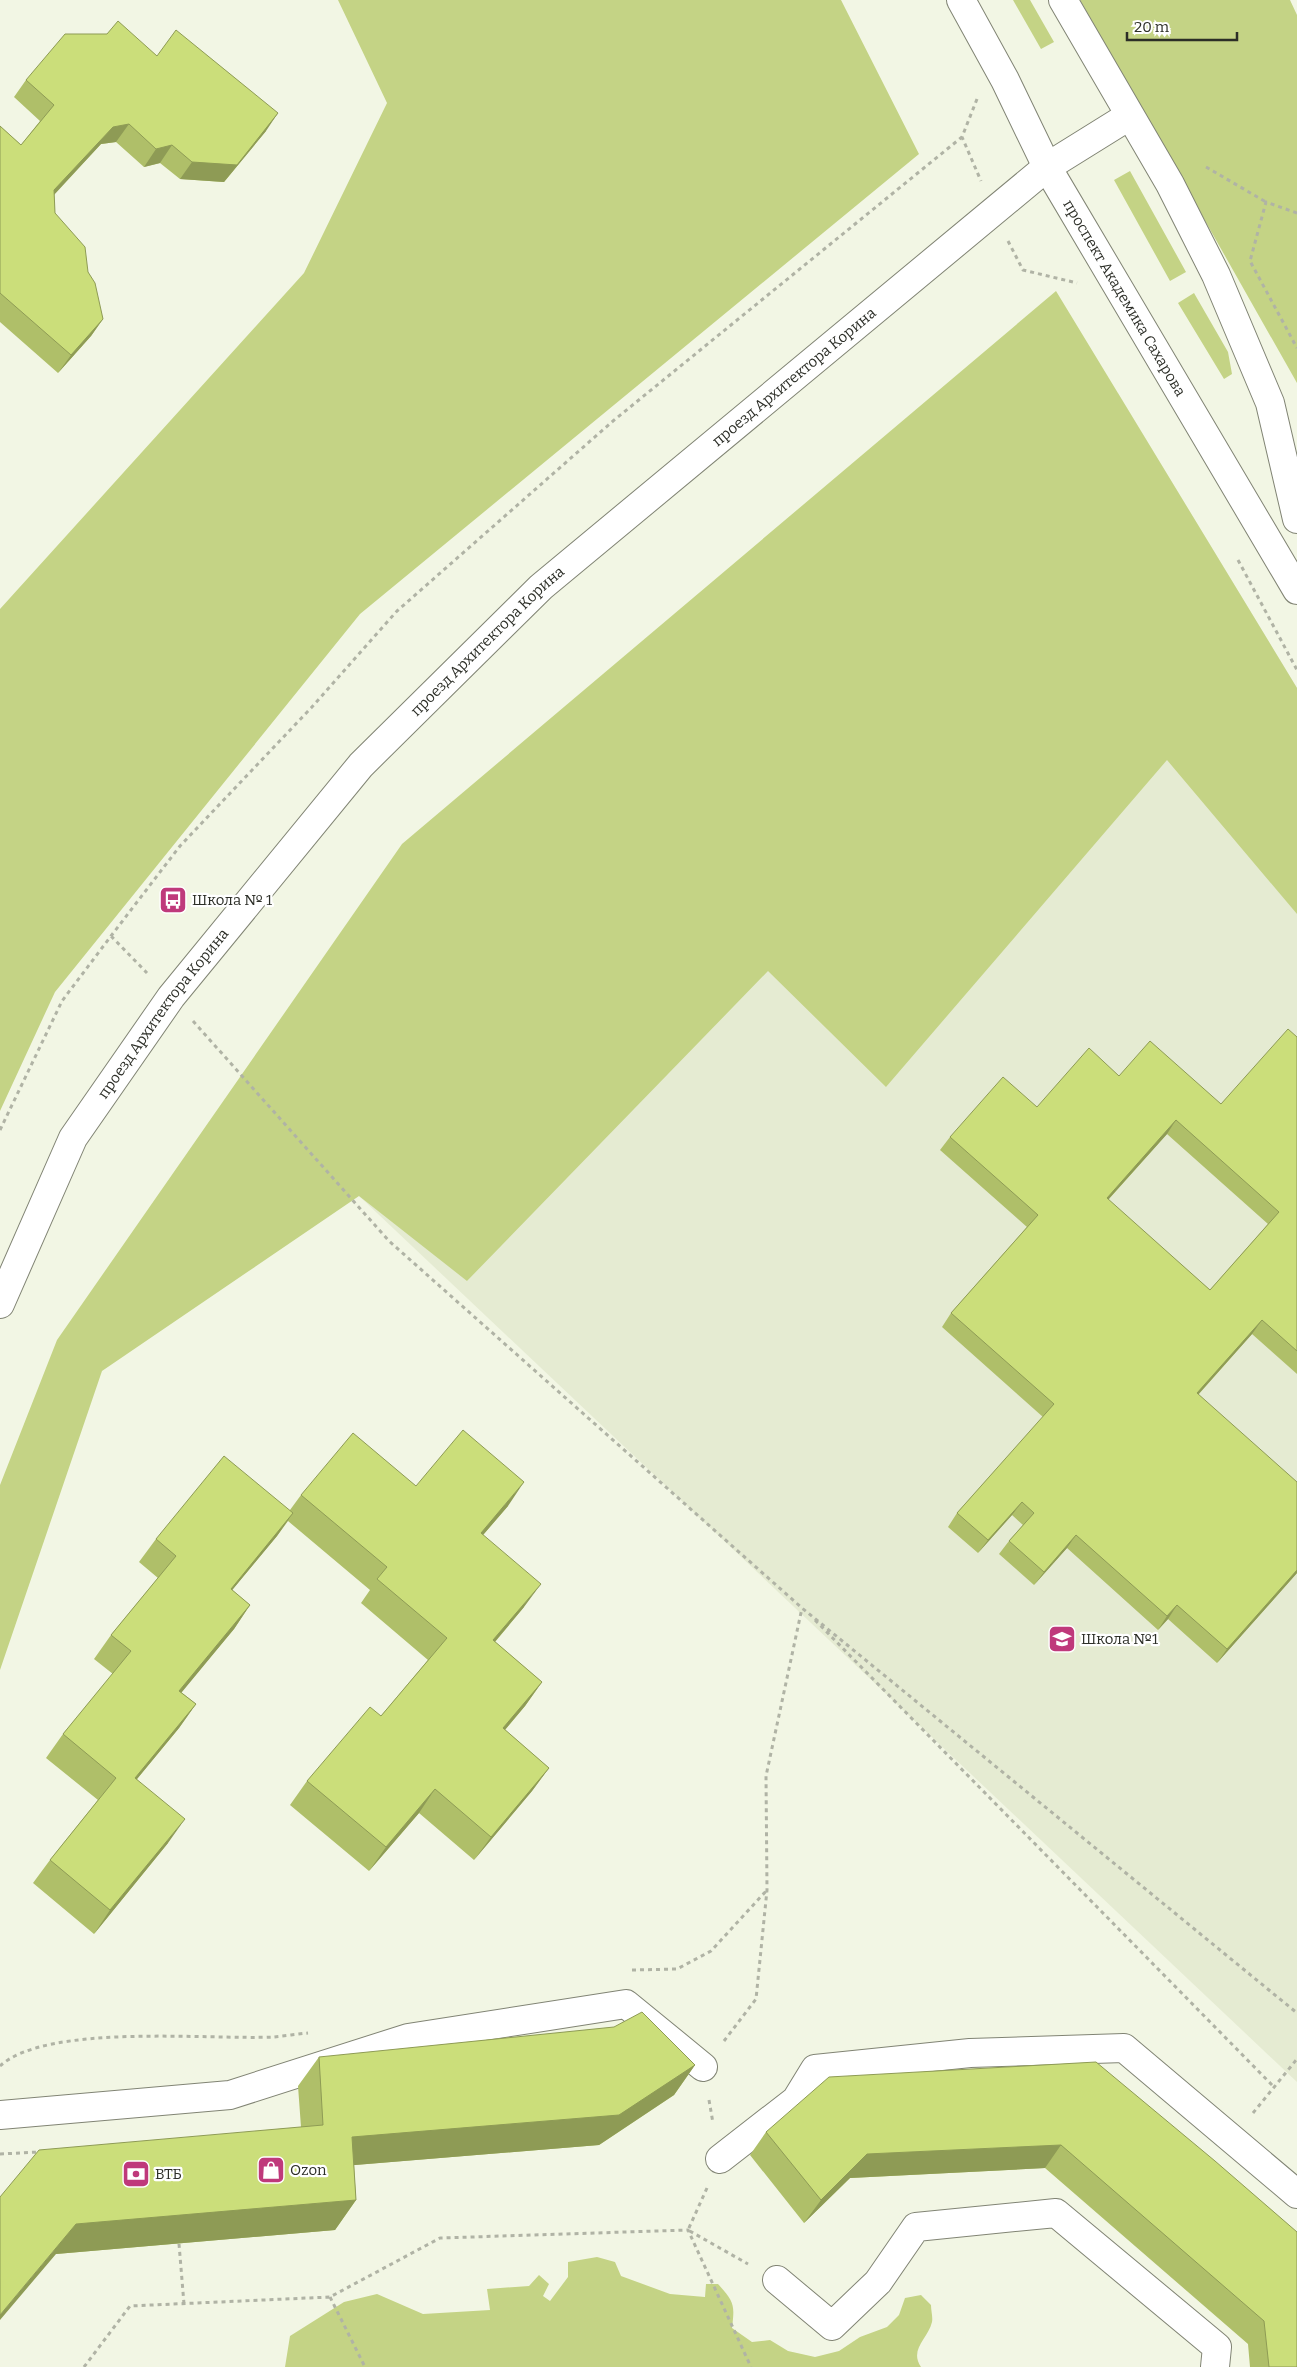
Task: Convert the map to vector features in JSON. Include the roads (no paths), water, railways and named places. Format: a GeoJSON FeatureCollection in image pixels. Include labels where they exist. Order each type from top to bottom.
{"type":"FeatureCollection","features":[{"type":"Feature","properties":{"kind":"street","name":"проспект Академика Сахарова"},"geometry":{"type":"LineString","coordinates":[[961,0],[1005,80],[1047,167],[1297,590]]}},
{"type":"Feature","properties":{"kind":"street"},"geometry":{"type":"LineString","coordinates":[[1063,0],[1170,184],[1216,275],[1270,404],[1297,519]]}},
{"type":"Feature","properties":{"kind":"street","name":"проезд Архитектора Корина"},"geometry":{"type":"LineString","coordinates":[[0,1304],[73,1138],[171,997],[361,765],[541,587],[1047,167],[1129,116]]}},
{"type":"Feature","properties":{"kind":"street"},"geometry":{"type":"LineString","coordinates":[[0,2115],[230,2095],[408,2038],[626,2004],[703,2067]]}},
{"type":"Feature","properties":{"kind":"street"},"geometry":{"type":"LineString","coordinates":[[720,2159],[796,2100],[815,2069],[970,2053],[1124,2048],[1297,2194]]}},
{"type":"Feature","properties":{"kind":"street"},"geometry":{"type":"LineString","coordinates":[[777,2280],[832,2326],[878,2282],[916,2227],[1056,2212],[1217,2347],[1215,2367]]}},
{"type":"Feature","properties":{"kind":"place","name":"Школа № 1"},"geometry":{"type":"Point","coordinates":[173,900]}},
{"type":"Feature","properties":{"kind":"place","name":"Школа №1"},"geometry":{"type":"Point","coordinates":[1062,1639]}},
{"type":"Feature","properties":{"kind":"place","name":"Ozon"},"geometry":{"type":"Point","coordinates":[271,2170]}},
{"type":"Feature","properties":{"kind":"place","name":"ВТБ"},"geometry":{"type":"Point","coordinates":[136,2174]}}]}
